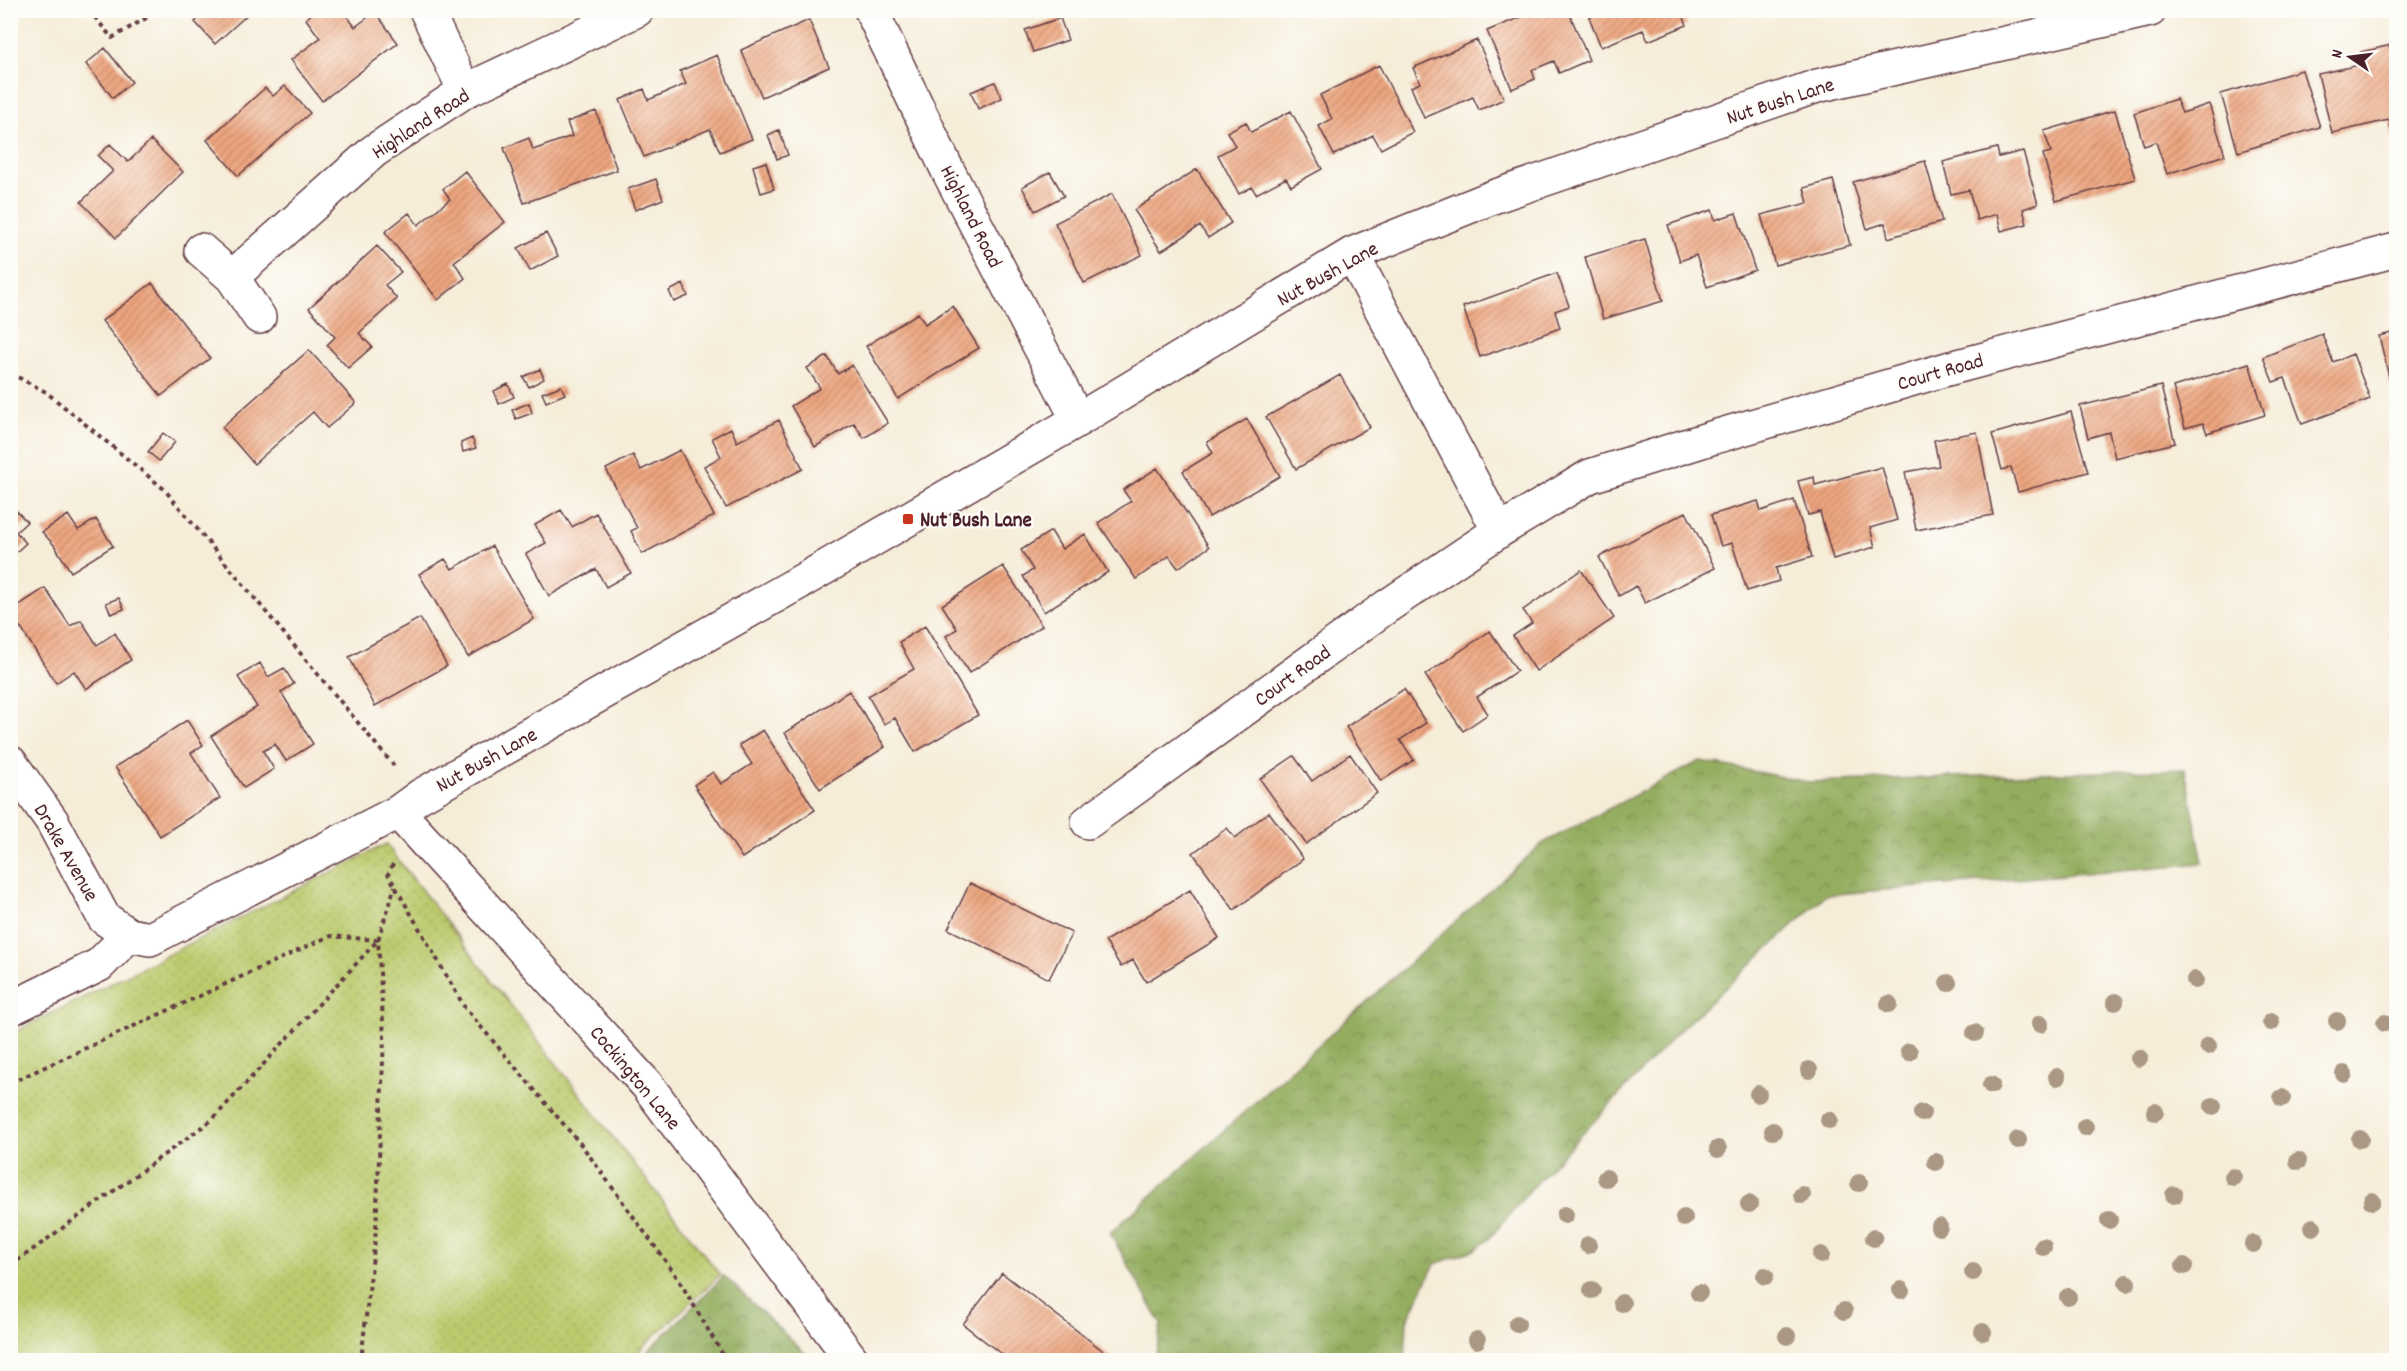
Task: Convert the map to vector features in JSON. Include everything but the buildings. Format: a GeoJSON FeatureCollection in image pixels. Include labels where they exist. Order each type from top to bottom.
{"type":"FeatureCollection","features":[{"type":"Feature","properties":{"kind":"street"},"geometry":{"type":"LineString","coordinates":[[426,10],[465,91]]}},
{"type":"Feature","properties":{"kind":"street","name":"Highland Road"},"geometry":{"type":"LineString","coordinates":[[232,277],[374,151],[465,91],[637,10]]}},
{"type":"Feature","properties":{"kind":"street","name":"Highland Road"},"geometry":{"type":"LineString","coordinates":[[871,10],[948,169],[1078,420]]}},
{"type":"Feature","properties":{"kind":"street","name":"Nut Bush Lane"},"geometry":{"type":"LineString","coordinates":[[129,935],[150,939],[410,811],[1078,420],[1352,254],[1493,197],[1817,86],[2151,10]]}},
{"type":"Feature","properties":{"kind":"street"},"geometry":{"type":"LineString","coordinates":[[201,250],[232,277],[259,317]]}},
{"type":"Feature","properties":{"kind":"street","name":"Court Road"},"geometry":{"type":"LineString","coordinates":[[1088,822],[1386,607],[1499,531],[1590,476],[1700,441],[1947,369],[2397,250]]}},
{"type":"Feature","properties":{"kind":"street"},"geometry":{"type":"LineString","coordinates":[[1352,254],[1499,531]]}},
{"type":"Feature","properties":{"kind":"street","name":"Drake Avenue"},"geometry":{"type":"LineString","coordinates":[[10,762],[52,821],[104,918],[129,935]]}},
{"type":"Feature","properties":{"kind":"street","name":"Cockington Lane"},"geometry":{"type":"LineString","coordinates":[[410,811],[647,1085],[852,1360]]}},
{"type":"Feature","properties":{"kind":"street"},"geometry":{"type":"LineString","coordinates":[[10,1009],[99,965],[129,935]]}},
{"type":"Feature","properties":{"kind":"path"},"geometry":{"type":"LineString","coordinates":[[89,10],[112,38],[160,10]]}},
{"type":"Feature","properties":{"kind":"path"},"geometry":{"type":"LineString","coordinates":[[10,373],[46,392],[164,489],[410,811],[388,874],[465,1008],[583,1147],[677,1277],[726,1360]]}},
{"type":"Feature","properties":{"kind":"path"},"geometry":{"type":"LineString","coordinates":[[361,1360],[376,1230],[384,1049],[378,940],[395,886]]}},
{"type":"Feature","properties":{"kind":"path"},"geometry":{"type":"LineString","coordinates":[[10,1083],[330,936],[378,940]]}},
{"type":"Feature","properties":{"kind":"path"},"geometry":{"type":"LineString","coordinates":[[10,1266],[212,1120],[378,940]]}},
{"type":"Feature","properties":{"kind":"green space"},"geometry":{"type":"Polygon","coordinates":[[[1700,761],[1808,782],[2185,769],[2203,863],[1826,895],[1681,1029],[1536,1183],[1489,1239],[1476,1249],[1435,1264],[1407,1321],[1405,1360],[1155,1360],[1161,1324],[1110,1233],[1543,843],[1700,761]]]}},
{"type":"Feature","properties":{"kind":"green space"},"geometry":{"type":"Polygon","coordinates":[[[386,844],[720,1275],[629,1360],[11,1360],[11,1034],[386,844]]]}},
{"type":"Feature","properties":{"kind":"green space"},"geometry":{"type":"Polygon","coordinates":[[[724,1276],[812,1360],[639,1360],[724,1276]]]}},
{"type":"Feature","properties":{"kind":"place","name":"Nut Bush Lane"},"geometry":{"type":"Point","coordinates":[908,519]}}]}
